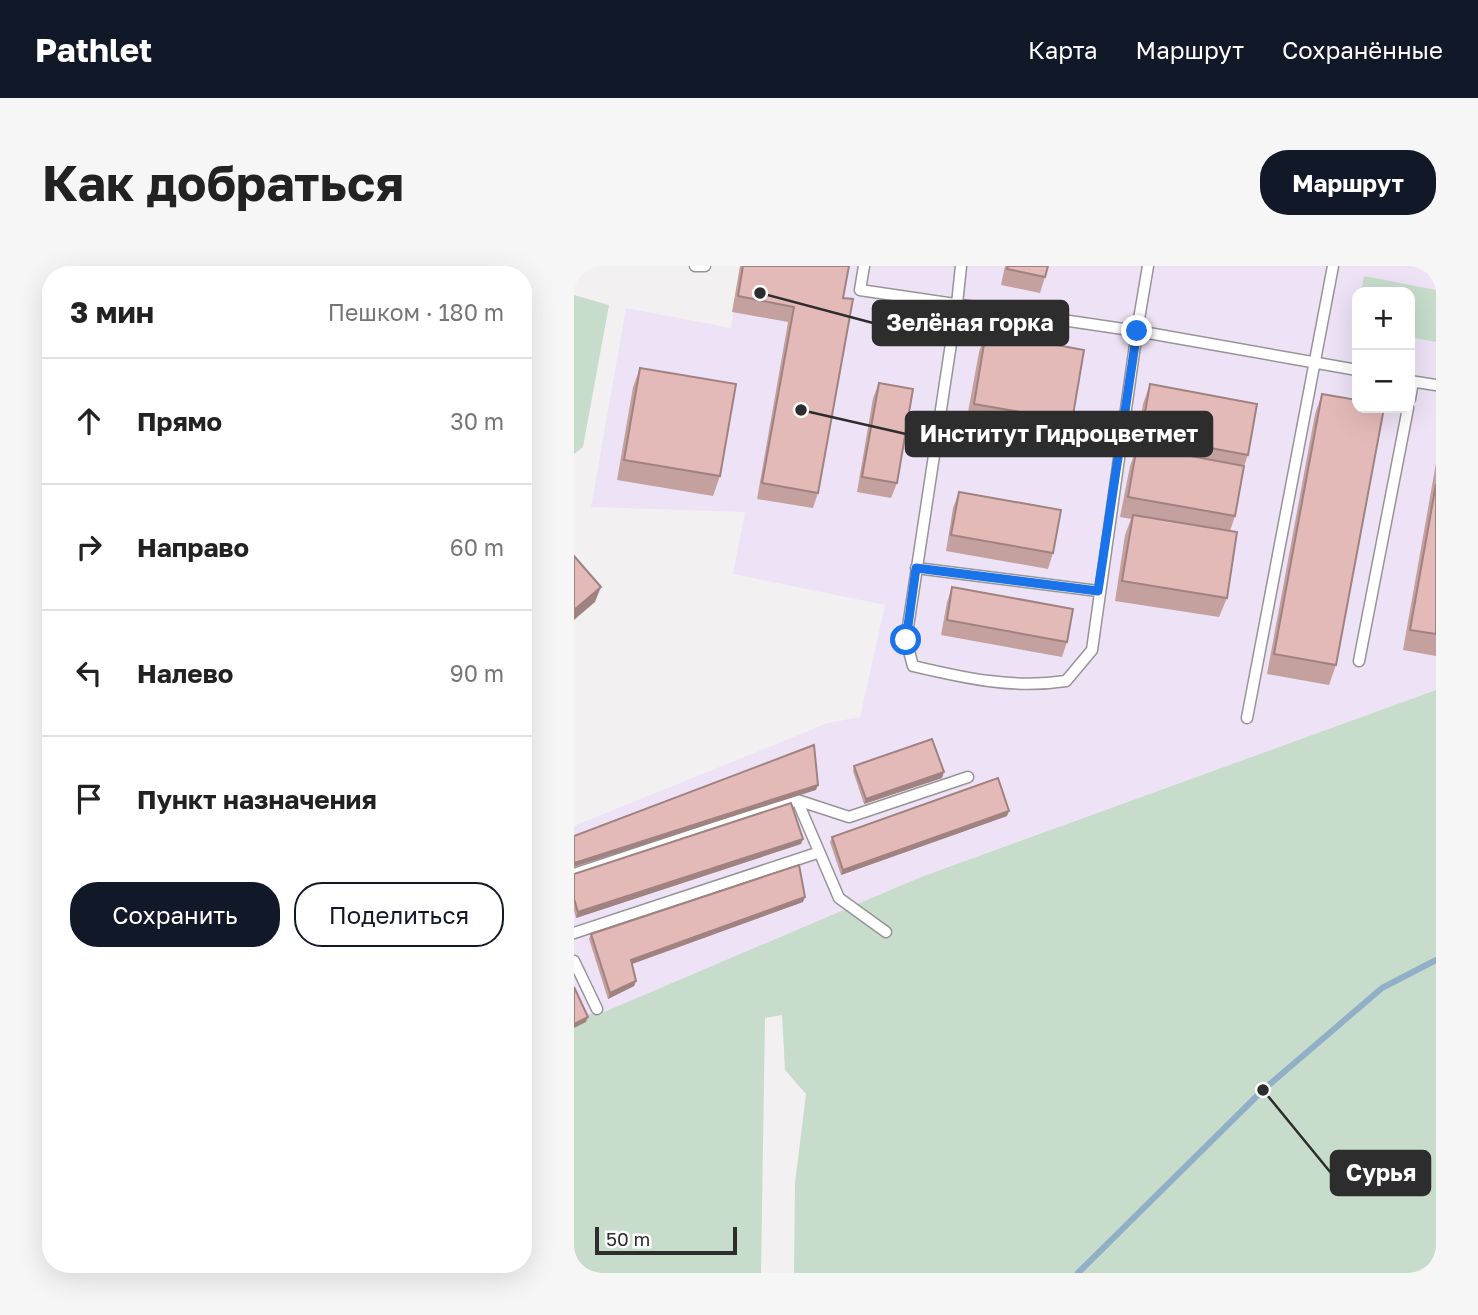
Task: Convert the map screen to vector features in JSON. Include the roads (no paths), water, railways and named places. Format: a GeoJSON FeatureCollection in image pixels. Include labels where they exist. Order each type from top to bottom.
{"type":"FeatureCollection","features":[{"type":"Feature","properties":{"kind":"lane"},"geometry":{"type":"LineString","coordinates":[[695,266],[705,266]]}},
{"type":"Feature","properties":{"kind":"lane"},"geometry":{"type":"LineString","coordinates":[[864,266],[860,290],[1137,331],[1352,369]]}},
{"type":"Feature","properties":{"kind":"lane"},"geometry":{"type":"LineString","coordinates":[[961,266],[906,640],[913,666],[978,680],[1035,686],[1066,681],[1092,650],[1098,591],[1148,266]]}},
{"type":"Feature","properties":{"kind":"lane"},"geometry":{"type":"LineString","coordinates":[[1247,718],[1333,266]]}},
{"type":"Feature","properties":{"kind":"lane"},"geometry":{"type":"LineString","coordinates":[[1415,382],[1436,385]]}},
{"type":"Feature","properties":{"kind":"lane"},"geometry":{"type":"LineString","coordinates":[[1359,661],[1407,413]]}},
{"type":"Feature","properties":{"kind":"lane"},"geometry":{"type":"LineString","coordinates":[[916,568],[1098,591]]}},
{"type":"Feature","properties":{"kind":"lane"},"geometry":{"type":"LineString","coordinates":[[574,874],[797,800],[849,817],[968,777]]}},
{"type":"Feature","properties":{"kind":"lane"},"geometry":{"type":"LineString","coordinates":[[797,800],[817,853],[839,898],[886,932]]}},
{"type":"Feature","properties":{"kind":"lane"},"geometry":{"type":"LineString","coordinates":[[574,933],[817,853]]}},
{"type":"Feature","properties":{"kind":"lane"},"geometry":{"type":"LineString","coordinates":[[574,961],[597,1009]]}},
{"type":"Feature","properties":{"kind":"waterway"},"geometry":{"type":"LineString","coordinates":[[1078,1273],[1263,1090],[1382,988],[1436,960]]}},
{"type":"Feature","properties":{"kind":"place","name":"Зелёная горка"},"geometry":{"type":"Point","coordinates":[760,293]}},
{"type":"Feature","properties":{"kind":"place","name":"Институт Гидроцветмет"},"geometry":{"type":"Point","coordinates":[801,410]}},
{"type":"Feature","properties":{"kind":"place","name":"Сурья"},"geometry":{"type":"Point","coordinates":[1263,1090]}}]}
